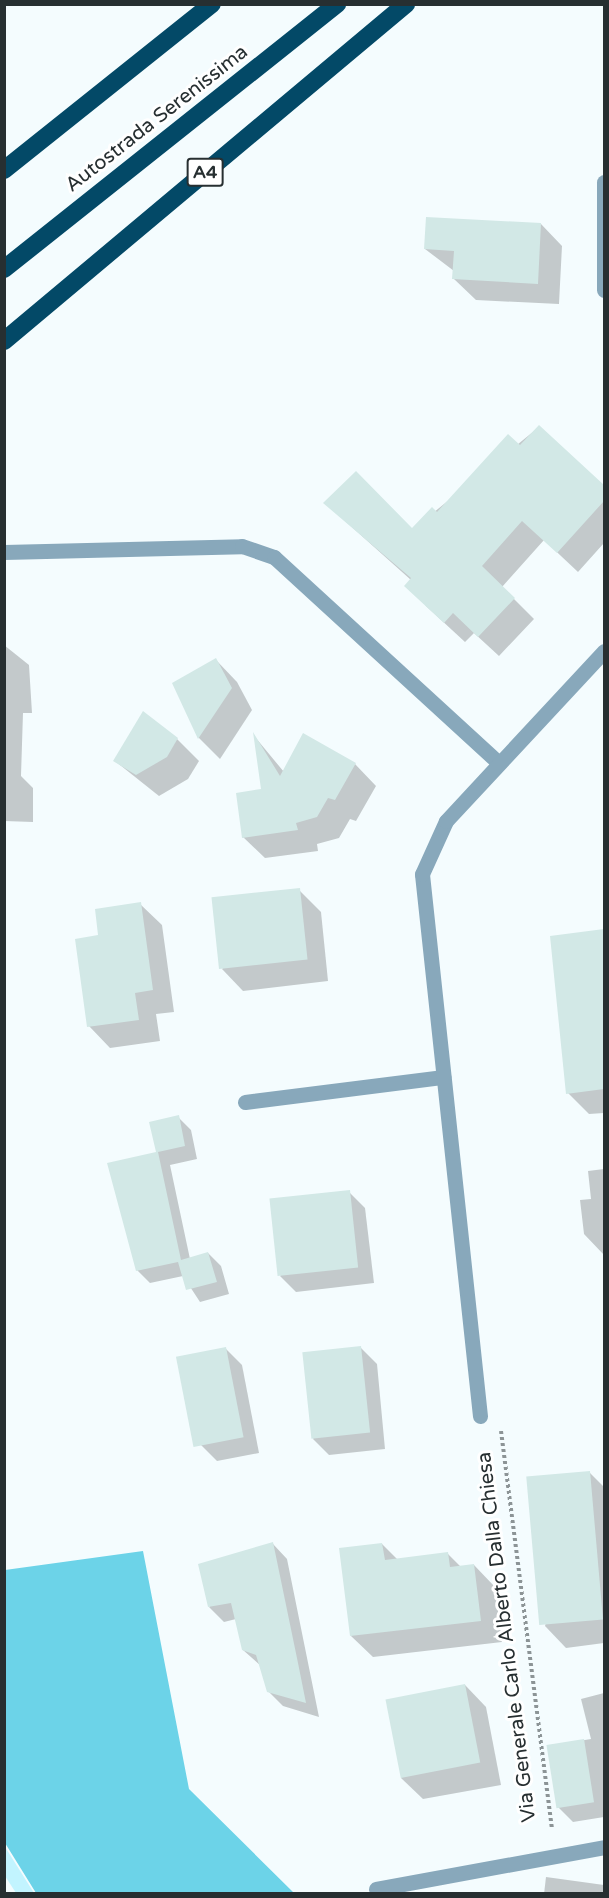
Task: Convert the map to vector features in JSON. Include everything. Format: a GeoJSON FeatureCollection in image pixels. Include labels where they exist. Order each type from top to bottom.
{"type":"FeatureCollection","features":[{"type":"Feature","properties":{"kind":"highway"},"geometry":{"type":"LineString","coordinates":[[4,170],[212,4]]}},
{"type":"Feature","properties":{"kind":"highway","name":"Autostrada Serenissima"},"geometry":{"type":"LineString","coordinates":[[4,269],[337,4]]}},
{"type":"Feature","properties":{"kind":"highway","name":"A4"},"geometry":{"type":"LineString","coordinates":[[4,341],[406,4]]}},
{"type":"Feature","properties":{"kind":"street"},"geometry":{"type":"LineString","coordinates":[[604,182],[604,290]]}},
{"type":"Feature","properties":{"kind":"street"},"geometry":{"type":"LineString","coordinates":[[4,552],[242,546],[274,557],[499,763]]}},
{"type":"Feature","properties":{"kind":"street"},"geometry":{"type":"LineString","coordinates":[[480,1416],[422,874],[446,821],[604,651]]}},
{"type":"Feature","properties":{"kind":"street"},"geometry":{"type":"LineString","coordinates":[[245,1102],[443,1077]]}},
{"type":"Feature","properties":{"kind":"street"},"geometry":{"type":"LineString","coordinates":[[376,1889],[556,1858],[604,1847]]}},
{"type":"Feature","properties":{"kind":"path","name":"Via Generale Carlo Alberto Dalla Chiesa"},"geometry":{"type":"LineString","coordinates":[[493,1432],[504,1431],[556,1858]]}},
{"type":"Feature","properties":{"kind":"shaded area"},"geometry":{"type":"Polygon","coordinates":[[[143,1551],[189,1789],[294,1893],[36,1893],[5,1843],[5,1570],[143,1551]]]}},
{"type":"Feature","properties":{"kind":"shaded area"},"geometry":{"type":"Polygon","coordinates":[[[4,1846],[34,1893],[16,1893],[5,1876],[4,1846]]]}},
{"type":"Feature","properties":{"kind":"building"},"geometry":{"type":"Polygon","coordinates":[[[426,217],[541,223],[538,284],[452,279],[454,251],[424,249],[426,217]]]}},
{"type":"Feature","properties":{"kind":"building"},"geometry":{"type":"Polygon","coordinates":[[[539,425],[604,485],[604,501],[557,553],[522,521],[482,566],[515,598],[478,637],[453,613],[444,623],[404,586],[411,578],[323,503],[356,471],[412,528],[432,507],[437,512],[508,434],[520,445],[539,425]]]}},
{"type":"Feature","properties":{"kind":"building"},"geometry":{"type":"Polygon","coordinates":[[[216,658],[232,688],[198,739],[172,683],[216,658]]]}},
{"type":"Feature","properties":{"kind":"building"},"geometry":{"type":"Polygon","coordinates":[[[143,711],[178,738],[167,757],[136,775],[113,761],[143,711]]]}},
{"type":"Feature","properties":{"kind":"building"},"geometry":{"type":"Polygon","coordinates":[[[253,732],[280,776],[303,733],[356,763],[335,800],[328,798],[317,817],[296,823],[298,830],[242,838],[236,793],[261,789],[253,732]]]}},
{"type":"Feature","properties":{"kind":"building"},"geometry":{"type":"Polygon","coordinates":[[[300,888],[308,960],[219,969],[211,897],[300,888]]]}},
{"type":"Feature","properties":{"kind":"building"},"geometry":{"type":"Polygon","coordinates":[[[141,902],[153,990],[135,993],[139,1020],[87,1027],[75,939],[98,935],[95,909],[141,902]]]}},
{"type":"Feature","properties":{"kind":"building"},"geometry":{"type":"Polygon","coordinates":[[[604,929],[604,1089],[566,1094],[550,936],[604,929]]]}},
{"type":"Feature","properties":{"kind":"building"},"geometry":{"type":"Polygon","coordinates":[[[179,1115],[185,1146],[158,1152],[181,1260],[208,1252],[217,1282],[186,1290],[178,1262],[136,1271],[107,1163],[156,1152],[149,1122],[179,1115]]]}},
{"type":"Feature","properties":{"kind":"building"},"geometry":{"type":"Polygon","coordinates":[[[350,1190],[358,1268],[278,1276],[269,1198],[350,1190]]]}},
{"type":"Feature","properties":{"kind":"building"},"geometry":{"type":"Polygon","coordinates":[[[361,1346],[370,1433],[311,1439],[302,1352],[361,1346]]]}},
{"type":"Feature","properties":{"kind":"building"},"geometry":{"type":"Polygon","coordinates":[[[226,1347],[244,1437],[193,1447],[176,1357],[226,1347]]]}},
{"type":"Feature","properties":{"kind":"building"},"geometry":{"type":"Polygon","coordinates":[[[590,1471],[603,1619],[539,1625],[526,1477],[590,1471]]]}},
{"type":"Feature","properties":{"kind":"building"},"geometry":{"type":"Polygon","coordinates":[[[273,1542],[306,1703],[267,1692],[256,1655],[242,1650],[231,1603],[208,1607],[198,1564],[273,1542]]]}},
{"type":"Feature","properties":{"kind":"building"},"geometry":{"type":"Polygon","coordinates":[[[382,1543],[385,1560],[448,1552],[450,1567],[474,1564],[481,1621],[350,1636],[339,1548],[382,1543]]]}},
{"type":"Feature","properties":{"kind":"building"},"geometry":{"type":"Polygon","coordinates":[[[465,1684],[480,1763],[401,1778],[385,1699],[465,1684]]]}},
{"type":"Feature","properties":{"kind":"building"},"geometry":{"type":"Polygon","coordinates":[[[584,1739],[594,1802],[556,1808],[546,1745],[584,1739]]]}}]}
